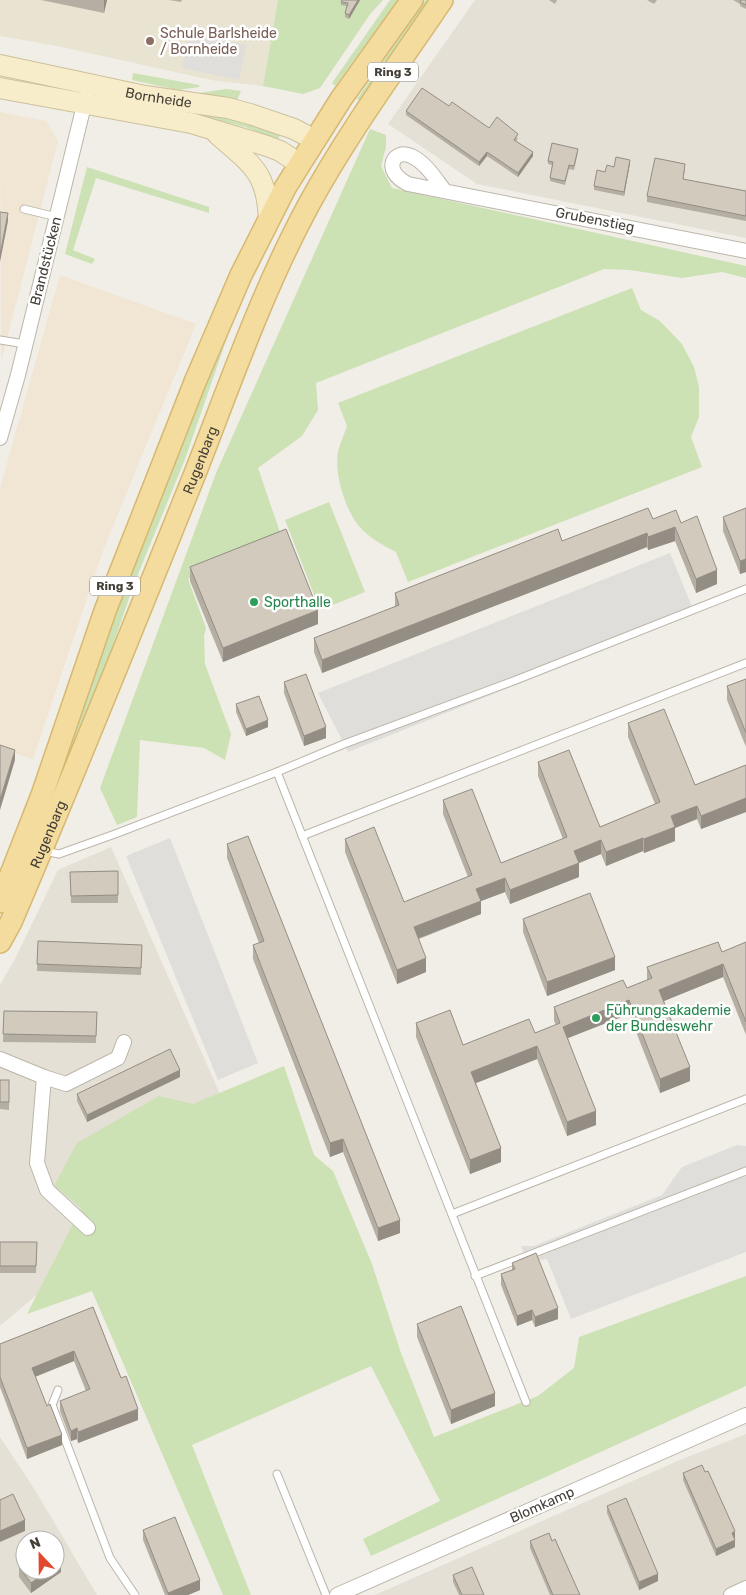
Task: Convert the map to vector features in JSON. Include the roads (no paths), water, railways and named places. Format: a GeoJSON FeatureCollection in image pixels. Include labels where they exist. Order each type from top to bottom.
{"type":"FeatureCollection","features":[{"type":"Feature","properties":{"kind":"main road","name":"Rugenbarg"},"geometry":{"type":"LineString","coordinates":[[0,902],[42,794],[105,611],[184,410],[238,284],[270,219],[312,154],[341,99],[412,0]]}},
{"type":"Feature","properties":{"kind":"main road","name":"Rugenbarg"},"geometry":{"type":"LineString","coordinates":[[0,942],[11,922],[42,851],[96,722],[268,291],[307,208],[345,144],[442,0]]}},
{"type":"Feature","properties":{"kind":"main road"},"geometry":{"type":"LineString","coordinates":[[307,208],[314,187],[312,154],[345,144]]}},
{"type":"Feature","properties":{"kind":"street","name":"Bornheide"},"geometry":{"type":"LineString","coordinates":[[0,65],[145,96],[236,110],[294,129],[312,154]]}},
{"type":"Feature","properties":{"kind":"street","name":"Brandstücken"},"geometry":{"type":"LineString","coordinates":[[0,438],[26,344],[90,84]]}},
{"type":"Feature","properties":{"kind":"street","name":"Bornheide"},"geometry":{"type":"LineString","coordinates":[[0,88],[191,123],[280,151],[312,154]]}},
{"type":"Feature","properties":{"kind":"street"},"geometry":{"type":"LineString","coordinates":[[214,130],[248,163],[261,179],[267,197],[270,219]]}},
{"type":"Feature","properties":{"kind":"street","name":"Grubenstieg"},"geometry":{"type":"LineString","coordinates":[[444,190],[746,251]]}},
{"type":"Feature","properties":{"kind":"street"},"geometry":{"type":"LineString","coordinates":[[0,1059],[44,1078],[66,1084],[118,1058],[124,1042]]}},
{"type":"Feature","properties":{"kind":"street"},"geometry":{"type":"LineString","coordinates":[[44,1078],[37,1163],[47,1190],[88,1228]]}},
{"type":"Feature","properties":{"kind":"street","name":"Blomkamp"},"geometry":{"type":"LineString","coordinates":[[338,1595],[746,1415]]}},
{"type":"Feature","properties":{"kind":"street"},"geometry":{"type":"LineString","coordinates":[[731,1595],[746,1588]]}},
{"type":"Feature","properties":{"kind":"lane"},"geometry":{"type":"LineString","coordinates":[[24,209],[57,218]]}},
{"type":"Feature","properties":{"kind":"lane"},"geometry":{"type":"LineString","coordinates":[[0,340],[26,344]]}},
{"type":"Feature","properties":{"kind":"lane"},"geometry":{"type":"LineString","coordinates":[[42,851],[59,854],[115,834],[277,772],[344,744],[516,680],[746,589]]}},
{"type":"Feature","properties":{"kind":"lane"},"geometry":{"type":"LineString","coordinates":[[302,836],[746,662]]}},
{"type":"Feature","properties":{"kind":"lane"},"geometry":{"type":"LineString","coordinates":[[277,772],[526,1402]]}},
{"type":"Feature","properties":{"kind":"lane"},"geometry":{"type":"LineString","coordinates":[[452,1214],[746,1099]]}},
{"type":"Feature","properties":{"kind":"lane"},"geometry":{"type":"LineString","coordinates":[[475,1276],[746,1171]]}},
{"type":"Feature","properties":{"kind":"lane"},"geometry":{"type":"LineString","coordinates":[[58,1390],[52,1405],[110,1558],[135,1595]]}},
{"type":"Feature","properties":{"kind":"lane"},"geometry":{"type":"LineString","coordinates":[[277,1474],[326,1595]]}},
{"type":"Feature","properties":{"kind":"place","name":"Schule Barlsheide / Bornheide"},"geometry":{"type":"Point","coordinates":[150,41]}},
{"type":"Feature","properties":{"kind":"place","name":"Sporthalle"},"geometry":{"type":"Point","coordinates":[254,602]}},
{"type":"Feature","properties":{"kind":"place","name":"Führungsakademie der Bundeswehr"},"geometry":{"type":"Point","coordinates":[596,1018]}}]}
